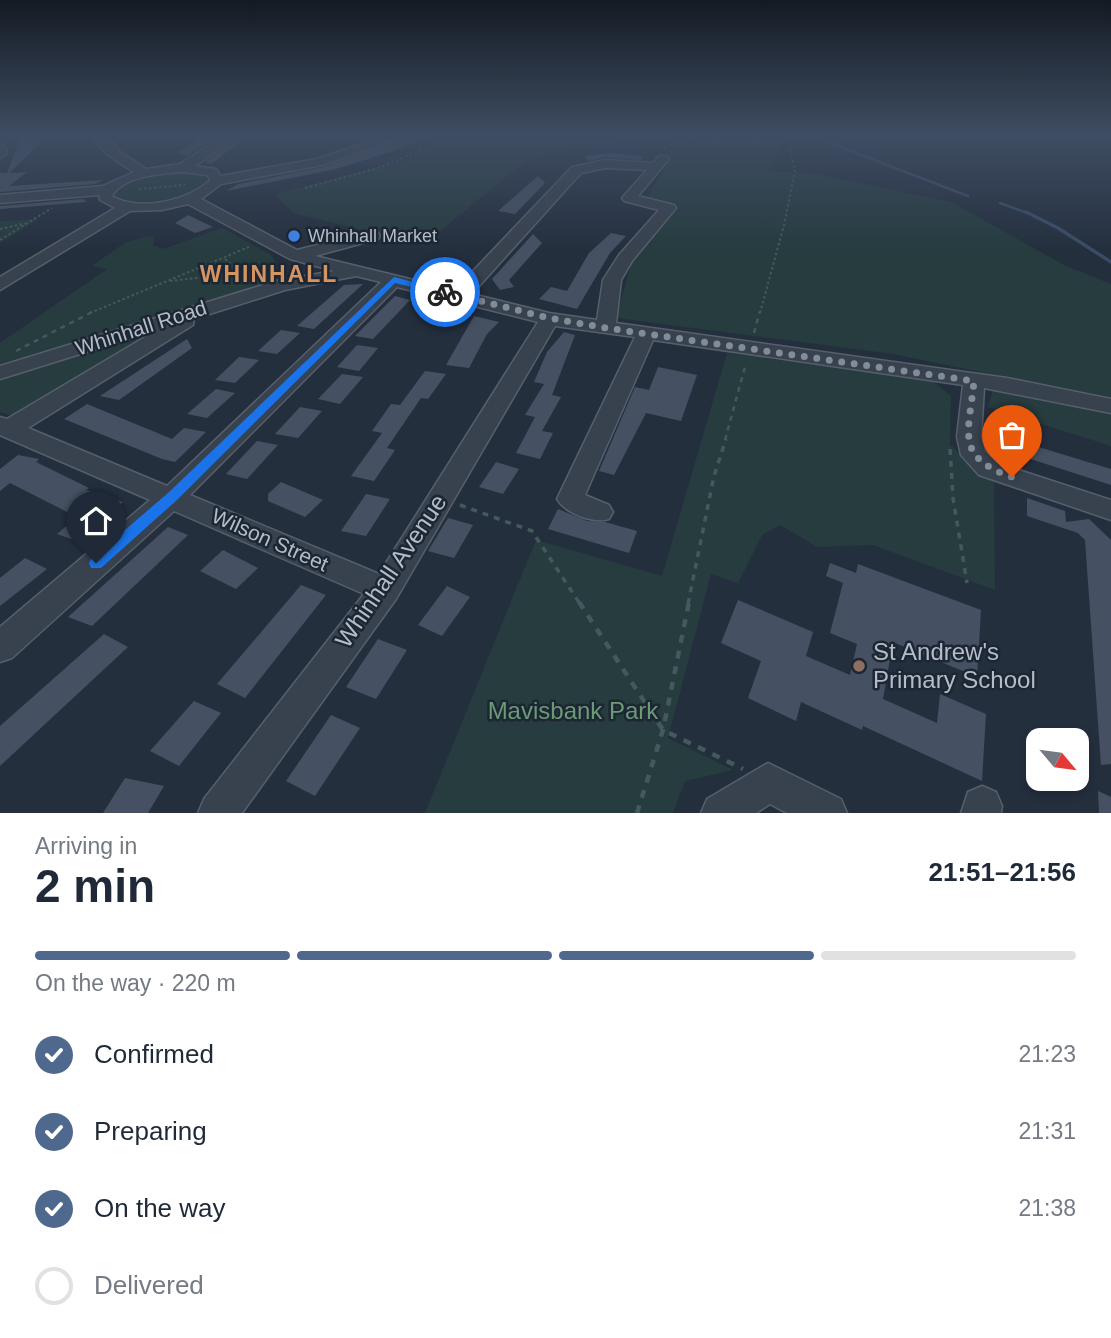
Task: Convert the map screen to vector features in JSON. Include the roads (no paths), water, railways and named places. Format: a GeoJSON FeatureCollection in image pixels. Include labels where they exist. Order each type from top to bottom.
{"type":"FeatureCollection","features":[{"type":"Feature","properties":{"kind":"street"},"geometry":{"type":"LineString","coordinates":[[0,199],[107,191],[127,178],[143,174]]}},
{"type":"Feature","properties":{"kind":"street"},"geometry":{"type":"LineString","coordinates":[[212,174],[217,182]]}},
{"type":"Feature","properties":{"kind":"street"},"geometry":{"type":"LineString","coordinates":[[0,285],[130,207],[187,199],[205,192],[217,182],[258,174]]}},
{"type":"Feature","properties":{"kind":"street"},"geometry":{"type":"LineString","coordinates":[[460,296],[573,174]]}},
{"type":"Feature","properties":{"kind":"street"},"geometry":{"type":"LineString","coordinates":[[606,328],[612,280],[625,259],[669,208],[629,198],[650,174]]}},
{"type":"Feature","properties":{"kind":"street"},"geometry":{"type":"LineString","coordinates":[[107,191],[107,200],[130,207]]}},
{"type":"Feature","properties":{"kind":"street","name":"Whinhall Road"},"geometry":{"type":"LineString","coordinates":[[187,199],[296,256],[549,318],[974,381],[1111,406]]}},
{"type":"Feature","properties":{"kind":"street"},"geometry":{"type":"LineString","coordinates":[[284,281],[296,256],[372,236]]}},
{"type":"Feature","properties":{"kind":"street","name":"Whinhall Road"},"geometry":{"type":"LineString","coordinates":[[0,373],[284,281],[355,272]]}},
{"type":"Feature","properties":{"kind":"street"},"geometry":{"type":"LineString","coordinates":[[0,647],[173,497],[394,280]]}},
{"type":"Feature","properties":{"kind":"street"},"geometry":{"type":"LineString","coordinates":[[4,427],[170,333],[206,307]]}},
{"type":"Feature","properties":{"kind":"street","name":"Whinhall Avenue"},"geometry":{"type":"LineString","coordinates":[[218,813],[384,590],[549,318]]}},
{"type":"Feature","properties":{"kind":"street"},"geometry":{"type":"LineString","coordinates":[[599,512],[570,499],[646,334]]}},
{"type":"Feature","properties":{"kind":"street"},"geometry":{"type":"LineString","coordinates":[[974,381],[970,444],[973,455],[988,468],[1111,510]]}},
{"type":"Feature","properties":{"kind":"street","name":"Wilson Street"},"geometry":{"type":"LineString","coordinates":[[4,427],[173,497],[384,590]]}},
{"type":"Feature","properties":{"kind":"street"},"geometry":{"type":"LineString","coordinates":[[721,813],[768,782],[827,813]]}},
{"type":"Feature","properties":{"kind":"waterway"},"geometry":{"type":"LineString","coordinates":[[911,174],[968,196]]}},
{"type":"Feature","properties":{"kind":"waterway"},"geometry":{"type":"LineString","coordinates":[[1000,203],[1030,214]]}},
{"type":"Feature","properties":{"kind":"waterway"},"geometry":{"type":"LineString","coordinates":[[1026,212],[1030,214]]}},
{"type":"Feature","properties":{"kind":"waterway"},"geometry":{"type":"LineString","coordinates":[[1030,214],[1058,228],[1111,262]]}},
{"type":"Feature","properties":{"kind":"place","name":"Whinhall Market"},"geometry":{"type":"Point","coordinates":[294,236]}},
{"type":"Feature","properties":{"kind":"place","name":"St Andrew's Primary School"},"geometry":{"type":"Point","coordinates":[859,666]}},
{"type":"Feature","properties":{"kind":"district","name":"WHINHALL"},"geometry":{"type":"Point","coordinates":[269,274]}},
{"type":"Feature","properties":{"kind":"park label","name":"Mavisbank Park"},"geometry":{"type":"Point","coordinates":[573,711]}}]}
